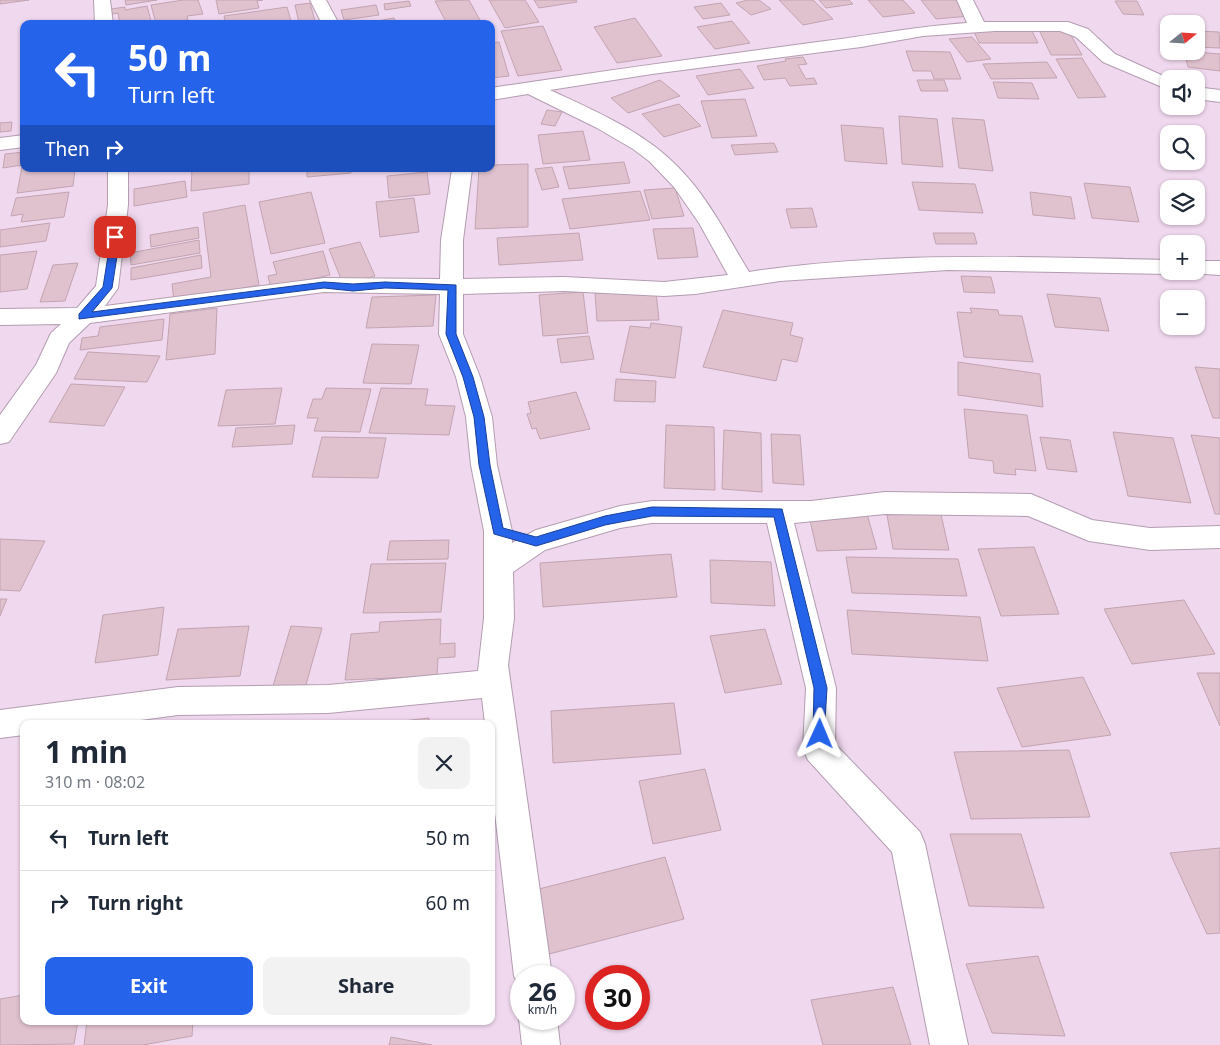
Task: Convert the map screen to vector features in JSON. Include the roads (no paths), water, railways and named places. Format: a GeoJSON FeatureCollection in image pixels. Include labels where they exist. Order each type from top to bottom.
{"type":"FeatureCollection","features":[{"type":"Feature","properties":{"kind":"street"},"geometry":{"type":"LineString","coordinates":[[102,0],[104,20]]}},
{"type":"Feature","properties":{"kind":"street"},"geometry":{"type":"LineString","coordinates":[[318,0],[329,20]]}},
{"type":"Feature","properties":{"kind":"street"},"geometry":{"type":"LineString","coordinates":[[965,0],[978,27]]}},
{"type":"Feature","properties":{"kind":"street"},"geometry":{"type":"LineString","coordinates":[[495,93],[867,41],[923,31],[978,27],[1062,26],[1082,32],[1109,58],[1160,80]]}},
{"type":"Feature","properties":{"kind":"street"},"geometry":{"type":"LineString","coordinates":[[530,88],[608,126],[636,144],[670,170],[699,207],[742,279]]}},
{"type":"Feature","properties":{"kind":"street"},"geometry":{"type":"LineString","coordinates":[[1205,94],[1220,96]]}},
{"type":"Feature","properties":{"kind":"street"},"geometry":{"type":"LineString","coordinates":[[0,144],[20,142]]}},
{"type":"Feature","properties":{"kind":"street"},"geometry":{"type":"LineString","coordinates":[[0,435],[47,367],[59,339],[83,316],[107,288],[118,205],[118,172]]}},
{"type":"Feature","properties":{"kind":"street"},"geometry":{"type":"LineString","coordinates":[[462,172],[452,240],[451,334],[468,377],[479,417],[484,465],[498,531],[500,618],[492,665],[496,683],[531,965]]}},
{"type":"Feature","properties":{"kind":"street"},"geometry":{"type":"LineString","coordinates":[[0,317],[83,316],[324,285],[353,288],[385,285],[453,287],[564,284],[664,289],[695,287],[742,279],[948,263],[1160,267]]}},
{"type":"Feature","properties":{"kind":"street"},"geometry":{"type":"LineString","coordinates":[[1205,268],[1220,268]]}},
{"type":"Feature","properties":{"kind":"street"},"geometry":{"type":"LineString","coordinates":[[498,568],[536,541],[620,516],[652,512],[811,512],[885,503],[1030,505],[1089,530],[1150,538],[1220,536]]}},
{"type":"Feature","properties":{"kind":"street"},"geometry":{"type":"LineString","coordinates":[[778,512],[821,688],[819,749],[908,844],[949,1045]]}},
{"type":"Feature","properties":{"kind":"street"},"geometry":{"type":"LineString","coordinates":[[498,531],[536,541]]}},
{"type":"Feature","properties":{"kind":"street"},"geometry":{"type":"LineString","coordinates":[[31,720],[178,701],[328,699],[496,683]]}},
{"type":"Feature","properties":{"kind":"street"},"geometry":{"type":"LineString","coordinates":[[0,724],[20,721]]}},
{"type":"Feature","properties":{"kind":"street"},"geometry":{"type":"LineString","coordinates":[[539,1030],[541,1045]]}}]}
